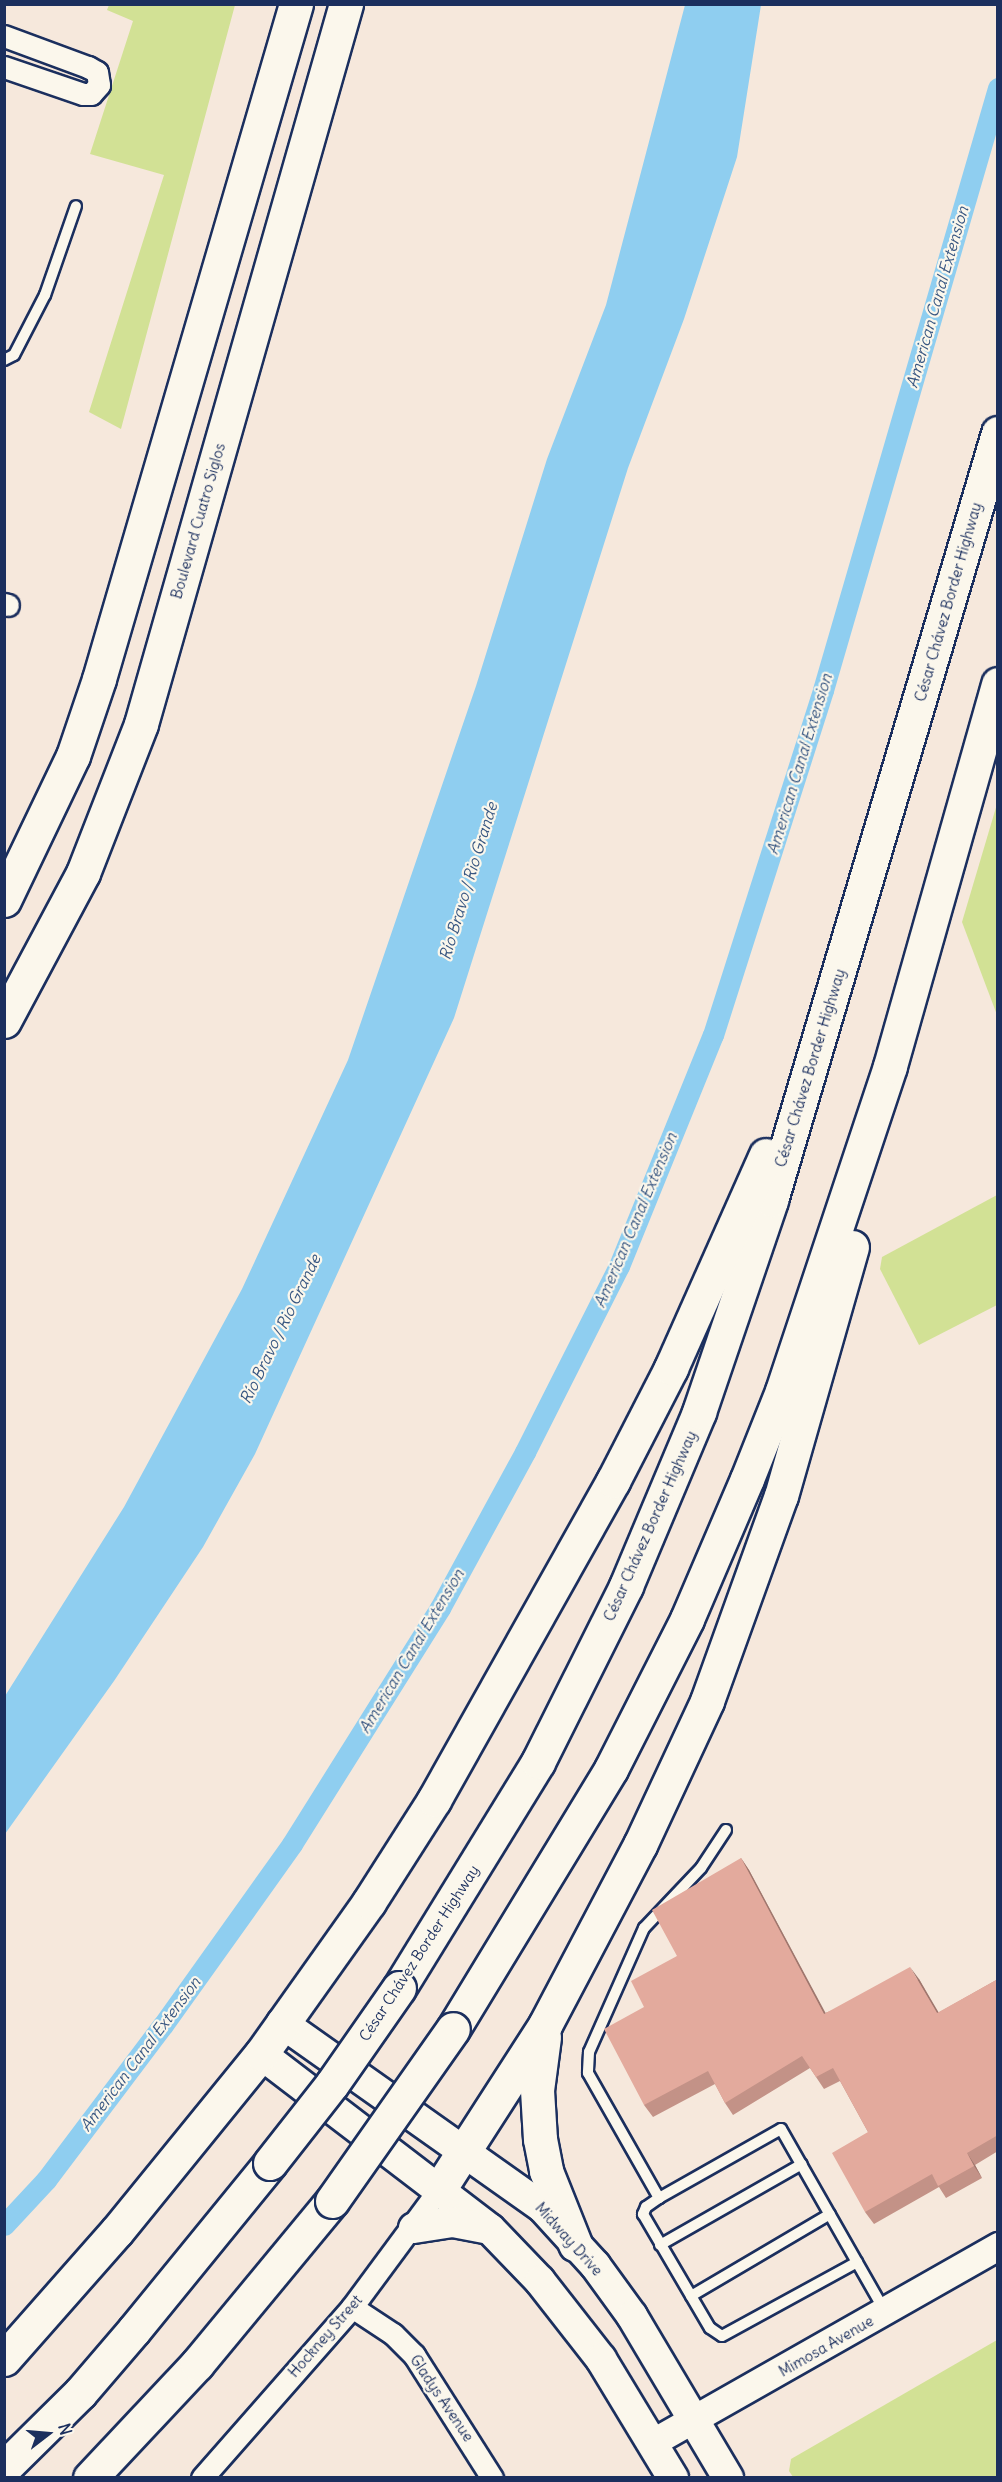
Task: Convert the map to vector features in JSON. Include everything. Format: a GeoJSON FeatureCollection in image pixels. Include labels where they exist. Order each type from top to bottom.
{"type":"FeatureCollection","features":[{"type":"Feature","properties":{"kind":"highway"},"geometry":{"type":"LineString","coordinates":[[4,900],[73,756],[99,679],[296,4]]}},
{"type":"Feature","properties":{"kind":"highway","name":"Boulevard Cuatro Siglos"},"geometry":{"type":"LineString","coordinates":[[4,1021],[82,873],[141,724],[346,6]]}},
{"type":"Feature","properties":{"kind":"highway","name":"César Chávez Border Highway"},"geometry":{"type":"LineString","coordinates":[[4,2468],[126,2339],[332,2084],[399,1988],[538,1762],[626,1586],[695,1423],[738,1306],[829,1007],[998,433]]}},
{"type":"Feature","properties":{"kind":"highway"},"geometry":{"type":"LineString","coordinates":[[90,2478],[196,2364],[332,2201],[453,2029],[611,1769],[687,1619],[782,1391],[890,1065],[998,684]]}},
{"type":"Feature","properties":{"kind":"highway"},"geometry":{"type":"LineString","coordinates":[[4,2359],[117,2231],[261,2054],[434,1800],[613,1481],[685,1336],[829,1007]]}},
{"type":"Feature","properties":{"kind":"highway"},"geometry":{"type":"LineString","coordinates":[[440,2188],[466,2151],[545,2025],[640,1845],[707,1701],[740,1618],[805,1422],[868,1191],[890,1065]]}},
{"type":"Feature","properties":{"kind":"highway"},"geometry":{"type":"LineString","coordinates":[[545,2025],[537,2090],[540,2139],[546,2171],[575,2244]]}},
{"type":"Feature","properties":{"kind":"main road","name":"Midway Drive"},"geometry":{"type":"LineString","coordinates":[[282,2023],[466,2151],[542,2207],[575,2244],[632,2316],[728,2478]]}},
{"type":"Feature","properties":{"kind":"main road"},"geometry":{"type":"LineString","coordinates":[[261,2054],[440,2188],[490,2229],[540,2281],[601,2359],[673,2478]]}},
{"type":"Feature","properties":{"kind":"main road"},"geometry":{"type":"LineString","coordinates":[[414,2229],[453,2222],[490,2229]]}},
{"type":"Feature","properties":{"kind":"street"},"geometry":{"type":"LineString","coordinates":[[4,36],[88,67],[97,72],[99,84],[91,94],[83,94],[4,67]]}},
{"type":"Feature","properties":{"kind":"street","name":"Hockney Street"},"geometry":{"type":"LineString","coordinates":[[202,2478],[352,2307],[414,2229],[440,2188]]}},
{"type":"Feature","properties":{"kind":"street","name":"Mimosa Avenue"},"geometry":{"type":"LineString","coordinates":[[653,2442],[886,2312],[998,2246]]}},
{"type":"Feature","properties":{"kind":"street","name":"Gladys Avenue"},"geometry":{"type":"LineString","coordinates":[[352,2307],[393,2334],[414,2355],[492,2478]]}},
{"type":"Feature","properties":{"kind":"lane"},"geometry":{"type":"LineString","coordinates":[[4,360],[14,355],[45,295],[76,206]]}},
{"type":"Feature","properties":{"kind":"lane"},"geometry":{"type":"LineString","coordinates":[[659,2198],[596,2092],[586,2061],[644,1928],[701,1868],[726,1830]]}},
{"type":"Feature","properties":{"kind":"lane"},"geometry":{"type":"LineString","coordinates":[[857,2262],[728,2335],[715,2334],[643,2214],[646,2207],[659,2198],[776,2129],[783,2131],[886,2312]]}},
{"type":"Feature","properties":{"kind":"lane"},"geometry":{"type":"LineString","coordinates":[[660,2245],[802,2164]]}},
{"type":"Feature","properties":{"kind":"lane"},"geometry":{"type":"LineString","coordinates":[[691,2296],[830,2214]]}},
{"type":"Feature","properties":{"kind":"green space"},"geometry":{"type":"Polygon","coordinates":[[[109,5],[235,5],[121,429],[89,412],[164,175],[90,154],[133,21],[107,10],[109,5]]]}},
{"type":"Feature","properties":{"kind":"green space"},"geometry":{"type":"Polygon","coordinates":[[[997,804],[997,1015],[962,922],[997,804]]]}},
{"type":"Feature","properties":{"kind":"green space"},"geometry":{"type":"Polygon","coordinates":[[[997,1195],[997,1305],[919,1345],[880,1269],[882,1257],[997,1195]]]}},
{"type":"Feature","properties":{"kind":"green space"},"geometry":{"type":"Polygon","coordinates":[[[997,2340],[997,2477],[793,2477],[789,2471],[791,2459],[997,2340]]]}},
{"type":"Feature","properties":{"kind":"water","name":"Río Bravo / Rio Grande"},"geometry":{"type":"Polygon","coordinates":[[[685,5],[761,5],[737,157],[684,319],[628,468],[454,1018],[255,1454],[203,1547],[114,1681],[5,1834],[5,1696],[124,1507],[242,1289],[348,1060],[476,686],[547,459],[606,305],[685,5]]]}},
{"type":"Feature","properties":{"kind":"building"},"geometry":{"type":"Polygon","coordinates":[[[741,1858],[824,2014],[910,1967],[937,2013],[998,1979],[998,2135],[967,2153],[974,2166],[938,2186],[932,2174],[865,2212],[832,2153],[868,2132],[833,2068],[816,2077],[802,2056],[725,2103],[708,2071],[644,2105],[604,2029],[644,2007],[631,1981],[677,1956],[652,1910],[741,1858]]]}},
{"type":"Feature","properties":{"kind":"waterway","name":"American Canal Extension"},"geometry":{"type":"LineString","coordinates":[[4,2225],[46,2180],[163,2025],[292,1844],[440,1608],[525,1452],[619,1266],[713,1035],[823,690],[998,88]]}}]}
